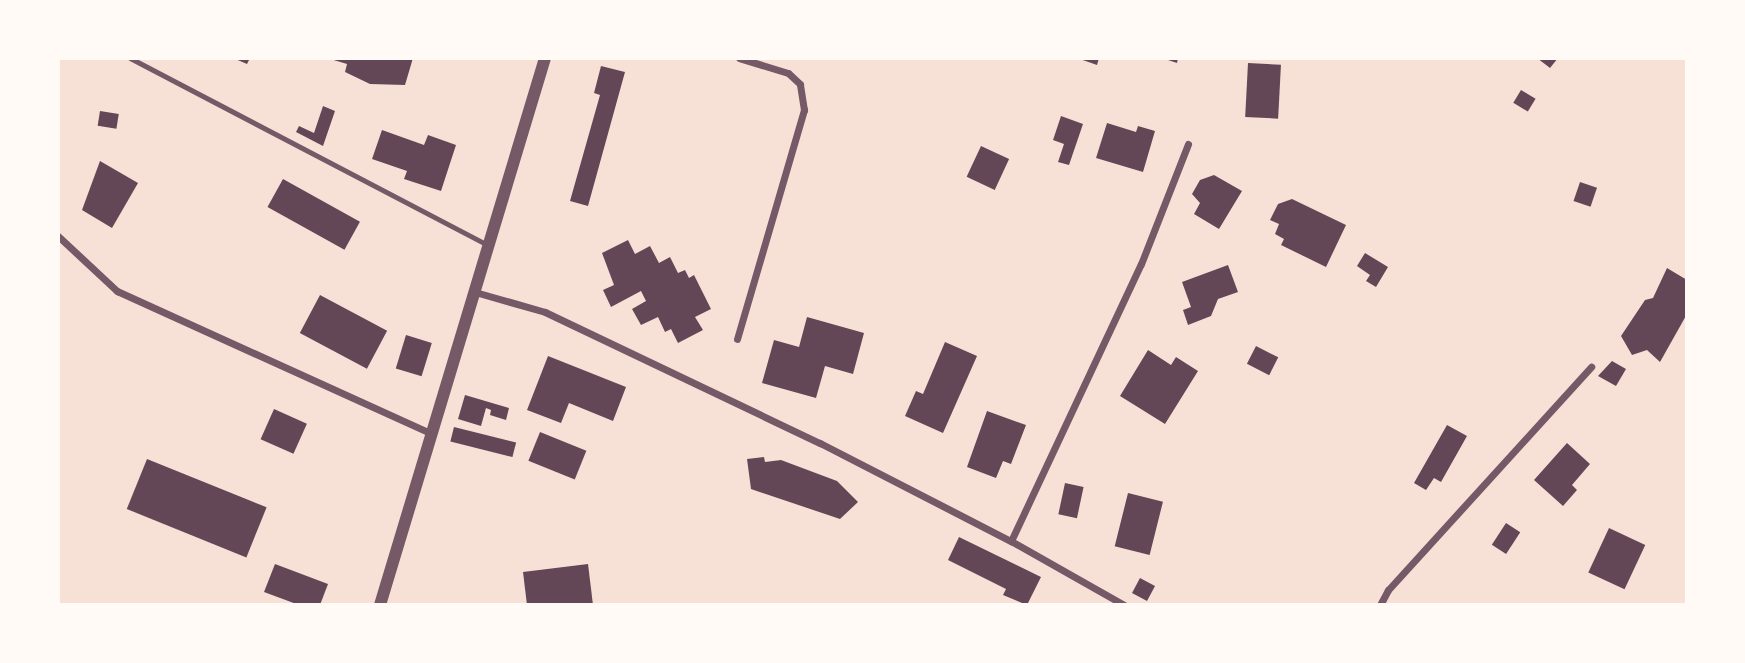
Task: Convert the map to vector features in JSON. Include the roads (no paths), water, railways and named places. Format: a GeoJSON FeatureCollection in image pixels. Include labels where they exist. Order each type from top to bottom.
{"type":"FeatureCollection","features":[{"type":"Feature","properties":{"kind":"street"},"geometry":{"type":"LineString","coordinates":[[380,605],[545,58]]}},
{"type":"Feature","properties":{"kind":"street"},"geometry":{"type":"LineString","coordinates":[[737,339],[804,110],[800,84],[788,73],[739,58]]}},
{"type":"Feature","properties":{"kind":"street"},"geometry":{"type":"LineString","coordinates":[[1011,541],[1141,264],[1188,144]]}},
{"type":"Feature","properties":{"kind":"street"},"geometry":{"type":"LineString","coordinates":[[58,236],[117,291],[432,434]]}},
{"type":"Feature","properties":{"kind":"street"},"geometry":{"type":"LineString","coordinates":[[475,292],[545,312],[1011,541],[1124,605]]}},
{"type":"Feature","properties":{"kind":"street"},"geometry":{"type":"LineString","coordinates":[[1380,605],[1388,590],[1591,367]]}},
{"type":"Feature","properties":{"kind":"lane"},"geometry":{"type":"LineString","coordinates":[[130,58],[489,246]]}}]}
